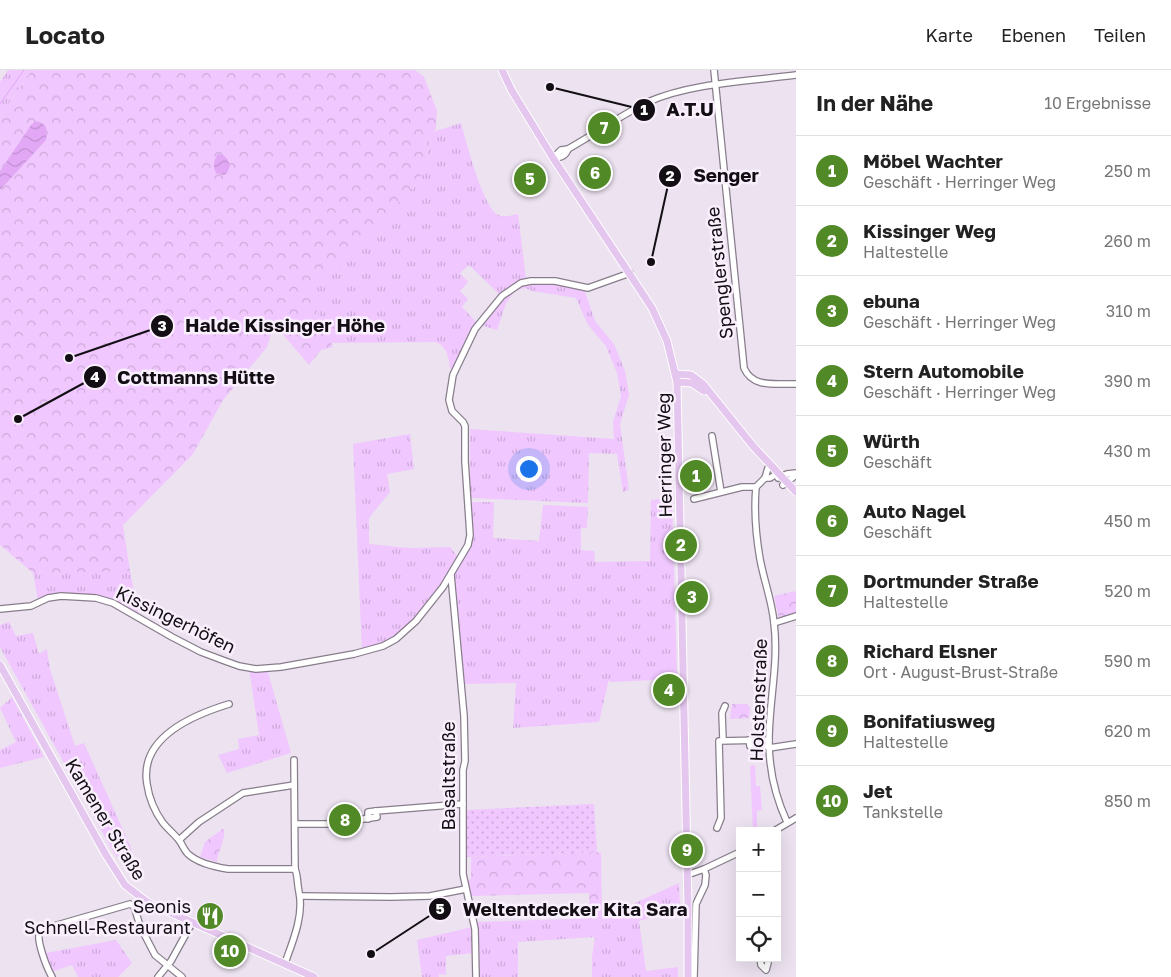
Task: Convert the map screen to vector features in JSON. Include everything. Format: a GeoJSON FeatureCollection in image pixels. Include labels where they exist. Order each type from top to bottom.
{"type":"FeatureCollection","features":[{"type":"Feature","properties":{"kind":"main road","name":"Herringer Weg"},"geometry":{"type":"LineString","coordinates":[[502,70],[512,91],[553,158],[652,308],[672,355],[676,374],[688,977]]}},
{"type":"Feature","properties":{"kind":"main road"},"geometry":{"type":"LineString","coordinates":[[676,374],[691,376],[703,384],[778,476],[796,492]]}},
{"type":"Feature","properties":{"kind":"main road"},"geometry":{"type":"LineString","coordinates":[[677,382],[692,383],[704,392],[768,468],[778,476]]}},
{"type":"Feature","properties":{"kind":"main road"},"geometry":{"type":"LineString","coordinates":[[785,483],[796,498]]}},
{"type":"Feature","properties":{"kind":"main road","name":"Kamener Straße"},"geometry":{"type":"LineString","coordinates":[[0,665],[106,856],[125,885],[147,902],[314,977]]}},
{"type":"Feature","properties":{"kind":"street","name":"Spenglerstraße"},"geometry":{"type":"LineString","coordinates":[[714,70],[744,368],[748,376],[757,382],[796,384]]}},
{"type":"Feature","properties":{"kind":"street"},"geometry":{"type":"LineString","coordinates":[[553,158],[560,158],[568,149],[648,102],[674,94],[716,86],[796,75]]}},
{"type":"Feature","properties":{"kind":"street","name":"Kissingerhöfen"},"geometry":{"type":"LineString","coordinates":[[0,609],[31,606],[48,598],[61,596],[96,598],[128,610],[166,634],[201,652],[239,666],[267,669],[354,654],[389,643],[416,621],[451,575],[468,545],[470,535],[465,461],[466,432],[463,422],[450,407],[450,387],[453,375],[475,329],[502,296],[521,283],[539,280],[555,281],[588,288],[630,274]]}},
{"type":"Feature","properties":{"kind":"street"},"geometry":{"type":"LineString","coordinates":[[712,436],[721,492]]}},
{"type":"Feature","properties":{"kind":"street"},"geometry":{"type":"LineString","coordinates":[[694,499],[742,486],[756,487],[766,478],[768,468]]}},
{"type":"Feature","properties":{"kind":"street"},"geometry":{"type":"LineString","coordinates":[[766,478],[796,474]]}},
{"type":"Feature","properties":{"kind":"street"},"geometry":{"type":"LineString","coordinates":[[785,483],[796,474]]}},
{"type":"Feature","properties":{"kind":"street","name":"Holstenstraße"},"geometry":{"type":"LineString","coordinates":[[756,487],[755,498],[760,559],[774,623],[776,667],[769,745],[773,782],[779,805],[787,822]]}},
{"type":"Feature","properties":{"kind":"street","name":"Basaltstraße"},"geometry":{"type":"LineString","coordinates":[[451,575],[464,716],[463,874],[475,929],[476,977]]}},
{"type":"Feature","properties":{"kind":"street"},"geometry":{"type":"LineString","coordinates":[[774,623],[796,616]]}},
{"type":"Feature","properties":{"kind":"street"},"geometry":{"type":"LineString","coordinates":[[229,704],[198,715],[183,723],[154,748],[148,758],[146,779],[150,800],[162,822],[179,840],[188,854],[198,860],[228,869],[295,869]]}},
{"type":"Feature","properties":{"kind":"street"},"geometry":{"type":"LineString","coordinates":[[723,740],[722,713],[725,706]]}},
{"type":"Feature","properties":{"kind":"street"},"geometry":{"type":"LineString","coordinates":[[717,828],[721,818],[719,741],[749,740],[769,745],[796,744]]}},
{"type":"Feature","properties":{"kind":"street"},"geometry":{"type":"LineString","coordinates":[[285,963],[297,928],[301,896],[298,875],[295,869],[294,760]]}},
{"type":"Feature","properties":{"kind":"street"},"geometry":{"type":"LineString","coordinates":[[179,840],[199,822],[243,793],[294,785]]}},
{"type":"Feature","properties":{"kind":"street"},"geometry":{"type":"LineString","coordinates":[[295,824],[330,824],[377,817],[376,811],[463,804]]}},
{"type":"Feature","properties":{"kind":"street"},"geometry":{"type":"LineString","coordinates":[[780,827],[796,818]]}},
{"type":"Feature","properties":{"kind":"street"},"geometry":{"type":"LineString","coordinates":[[687,875],[736,854]]}},
{"type":"Feature","properties":{"kind":"street"},"geometry":{"type":"LineString","coordinates":[[694,977],[696,904],[705,886],[706,875],[704,869]]}},
{"type":"Feature","properties":{"kind":"street"},"geometry":{"type":"LineString","coordinates":[[301,896],[430,896],[466,889]]}},
{"type":"Feature","properties":{"kind":"street"},"geometry":{"type":"LineString","coordinates":[[52,977],[38,937],[40,930],[127,904],[134,906],[140,926],[155,955],[182,977]]}},
{"type":"Feature","properties":{"kind":"street"},"geometry":{"type":"LineString","coordinates":[[158,977],[167,966],[192,922]]}},
{"type":"Feature","properties":{"kind":"street"},"geometry":{"type":"LineString","coordinates":[[761,962],[768,977]]}},
{"type":"Feature","properties":{"kind":"street"},"geometry":{"type":"LineString","coordinates":[[766,970],[768,962]]}},
{"type":"Feature","properties":{"kind":"green space"},"geometry":{"type":"Polygon","coordinates":[[[8,70],[32,70],[0,116],[0,82],[8,70]]]}},
{"type":"Feature","properties":{"kind":"green space"},"geometry":{"type":"Polygon","coordinates":[[[32,70],[415,70],[424,77],[437,111],[436,129],[430,136],[427,161],[417,183],[333,274],[313,279],[313,302],[333,347],[321,350],[309,365],[274,324],[267,347],[223,400],[193,454],[123,525],[130,571],[33,573],[0,545],[0,190],[6,184],[31,125],[0,171],[0,116],[32,70]]]}},
{"type":"Feature","properties":{"kind":"green space"},"geometry":{"type":"Polygon","coordinates":[[[461,123],[481,187],[492,209],[500,216],[518,214],[526,279],[515,283],[500,295],[469,265],[460,273],[468,282],[460,291],[468,299],[462,307],[477,323],[454,369],[450,368],[445,350],[436,342],[331,343],[313,302],[313,279],[427,161],[430,136],[433,132],[461,123]]]}},
{"type":"Feature","properties":{"kind":"green space"},"geometry":{"type":"Polygon","coordinates":[[[536,282],[584,289],[595,321],[614,344],[625,371],[629,395],[620,424],[629,490],[623,492],[617,454],[589,453],[588,503],[472,498],[470,496],[470,429],[614,439],[613,422],[621,396],[617,373],[606,346],[588,325],[576,298],[532,291],[525,288],[515,291],[506,303],[497,330],[480,325],[497,303],[517,286],[536,282]]]}},
{"type":"Feature","properties":{"kind":"green space"},"geometry":{"type":"Polygon","coordinates":[[[410,434],[414,469],[387,474],[390,492],[369,518],[369,544],[408,548],[450,547],[459,559],[425,609],[396,639],[362,652],[353,444],[410,434]]]}},
{"type":"Feature","properties":{"kind":"green space"},"geometry":{"type":"Polygon","coordinates":[[[672,499],[677,679],[610,682],[609,679],[599,722],[513,728],[516,683],[463,684],[454,576],[460,560],[471,544],[473,537],[470,506],[473,502],[494,502],[493,538],[539,541],[543,505],[588,507],[587,528],[581,528],[581,550],[594,551],[595,562],[650,561],[651,500],[672,499]]]}},
{"type":"Feature","properties":{"kind":"green space"},"geometry":{"type":"Polygon","coordinates":[[[130,571],[138,613],[114,600],[95,596],[76,596],[38,601],[33,573],[130,571]]]}},
{"type":"Feature","properties":{"kind":"green space"},"geometry":{"type":"Polygon","coordinates":[[[796,591],[796,614],[779,619],[774,596],[796,591]]]}},
{"type":"Feature","properties":{"kind":"green space"},"geometry":{"type":"Polygon","coordinates":[[[9,622],[16,636],[33,633],[39,654],[47,649],[50,669],[75,746],[84,743],[132,850],[116,857],[0,647],[0,625],[9,622]]]}},
{"type":"Feature","properties":{"kind":"green space"},"geometry":{"type":"Polygon","coordinates":[[[249,668],[267,669],[291,753],[227,773],[218,755],[239,749],[238,739],[259,735],[249,668]]]}},
{"type":"Feature","properties":{"kind":"green space"},"geometry":{"type":"Polygon","coordinates":[[[12,697],[44,757],[0,768],[0,750],[16,742],[0,708],[12,697]]]}},
{"type":"Feature","properties":{"kind":"green space"},"geometry":{"type":"Polygon","coordinates":[[[732,704],[748,704],[750,707],[749,718],[730,719],[732,704]]]}},
{"type":"Feature","properties":{"kind":"green space"},"geometry":{"type":"Polygon","coordinates":[[[755,765],[756,786],[760,786],[762,810],[757,811],[757,827],[753,827],[750,766],[755,765]]]}},
{"type":"Feature","properties":{"kind":"green space"},"geometry":{"type":"Polygon","coordinates":[[[594,804],[597,852],[467,857],[467,810],[594,804]]]}},
{"type":"Feature","properties":{"kind":"green space"},"geometry":{"type":"Polygon","coordinates":[[[224,828],[224,837],[217,862],[200,857],[205,842],[224,828]]]}},
{"type":"Feature","properties":{"kind":"green space"},"geometry":{"type":"Polygon","coordinates":[[[601,853],[602,918],[590,919],[589,893],[471,896],[467,881],[471,879],[471,857],[601,853]]]}},
{"type":"Feature","properties":{"kind":"green space"},"geometry":{"type":"Polygon","coordinates":[[[679,883],[680,909],[639,921],[646,971],[678,967],[678,977],[592,977],[595,937],[518,942],[518,977],[478,977],[476,922],[602,918],[679,883]]]}},
{"type":"Feature","properties":{"kind":"green space"},"geometry":{"type":"Polygon","coordinates":[[[472,927],[474,953],[446,956],[446,975],[439,974],[439,977],[422,977],[417,940],[472,927]]]}},
{"type":"Feature","properties":{"kind":"green space"},"geometry":{"type":"Polygon","coordinates":[[[116,940],[132,963],[118,977],[78,977],[72,965],[52,972],[46,953],[116,940]]]}},
{"type":"Feature","properties":{"kind":"water"},"geometry":{"type":"Polygon","coordinates":[[[36,121],[45,125],[46,140],[0,190],[0,171],[31,125],[36,121]]]}},
{"type":"Feature","properties":{"kind":"water"},"geometry":{"type":"Polygon","coordinates":[[[218,154],[226,157],[230,166],[224,175],[216,173],[215,170],[214,161],[218,154]]]}},
{"type":"Feature","properties":{"kind":"waterway"},"geometry":{"type":"LineString","coordinates":[[0,104],[24,70]]}},
{"type":"Feature","properties":{"kind":"place","name":"A.T.U"},"geometry":{"type":"Point","coordinates":[550,87]}},
{"type":"Feature","properties":{"kind":"place","name":"Dortmunder Straße"},"geometry":{"type":"Point","coordinates":[604,128]}},
{"type":"Feature","properties":{"kind":"place","name":"Auto Nagel"},"geometry":{"type":"Point","coordinates":[595,173]}},
{"type":"Feature","properties":{"kind":"place","name":"Würth"},"geometry":{"type":"Point","coordinates":[530,179]}},
{"type":"Feature","properties":{"kind":"place","name":"Senger"},"geometry":{"type":"Point","coordinates":[651,262]}},
{"type":"Feature","properties":{"kind":"place","name":"Halde Kissinger Höhe"},"geometry":{"type":"Point","coordinates":[69,358]}},
{"type":"Feature","properties":{"kind":"place","name":"Cottmanns Hütte"},"geometry":{"type":"Point","coordinates":[18,419]}},
{"type":"Feature","properties":{"kind":"place","name":"Möbel Wachter"},"geometry":{"type":"Point","coordinates":[696,476]}},
{"type":"Feature","properties":{"kind":"place","name":"Kissinger Weg"},"geometry":{"type":"Point","coordinates":[681,545]}},
{"type":"Feature","properties":{"kind":"place","name":"ebuna"},"geometry":{"type":"Point","coordinates":[692,597]}},
{"type":"Feature","properties":{"kind":"place","name":"Stern Automobile"},"geometry":{"type":"Point","coordinates":[669,690]}},
{"type":"Feature","properties":{"kind":"place","name":"Richard Elsner"},"geometry":{"type":"Point","coordinates":[345,820]}},
{"type":"Feature","properties":{"kind":"place","name":"Bonifatiusweg"},"geometry":{"type":"Point","coordinates":[687,850]}},
{"type":"Feature","properties":{"kind":"place","name":"Seonis Schnell-Restaurant"},"geometry":{"type":"Point","coordinates":[210,916]}},
{"type":"Feature","properties":{"kind":"place","name":"Jet"},"geometry":{"type":"Point","coordinates":[230,951]}},
{"type":"Feature","properties":{"kind":"place","name":"Weltentdecker Kita Sara"},"geometry":{"type":"Point","coordinates":[371,954]}}]}
